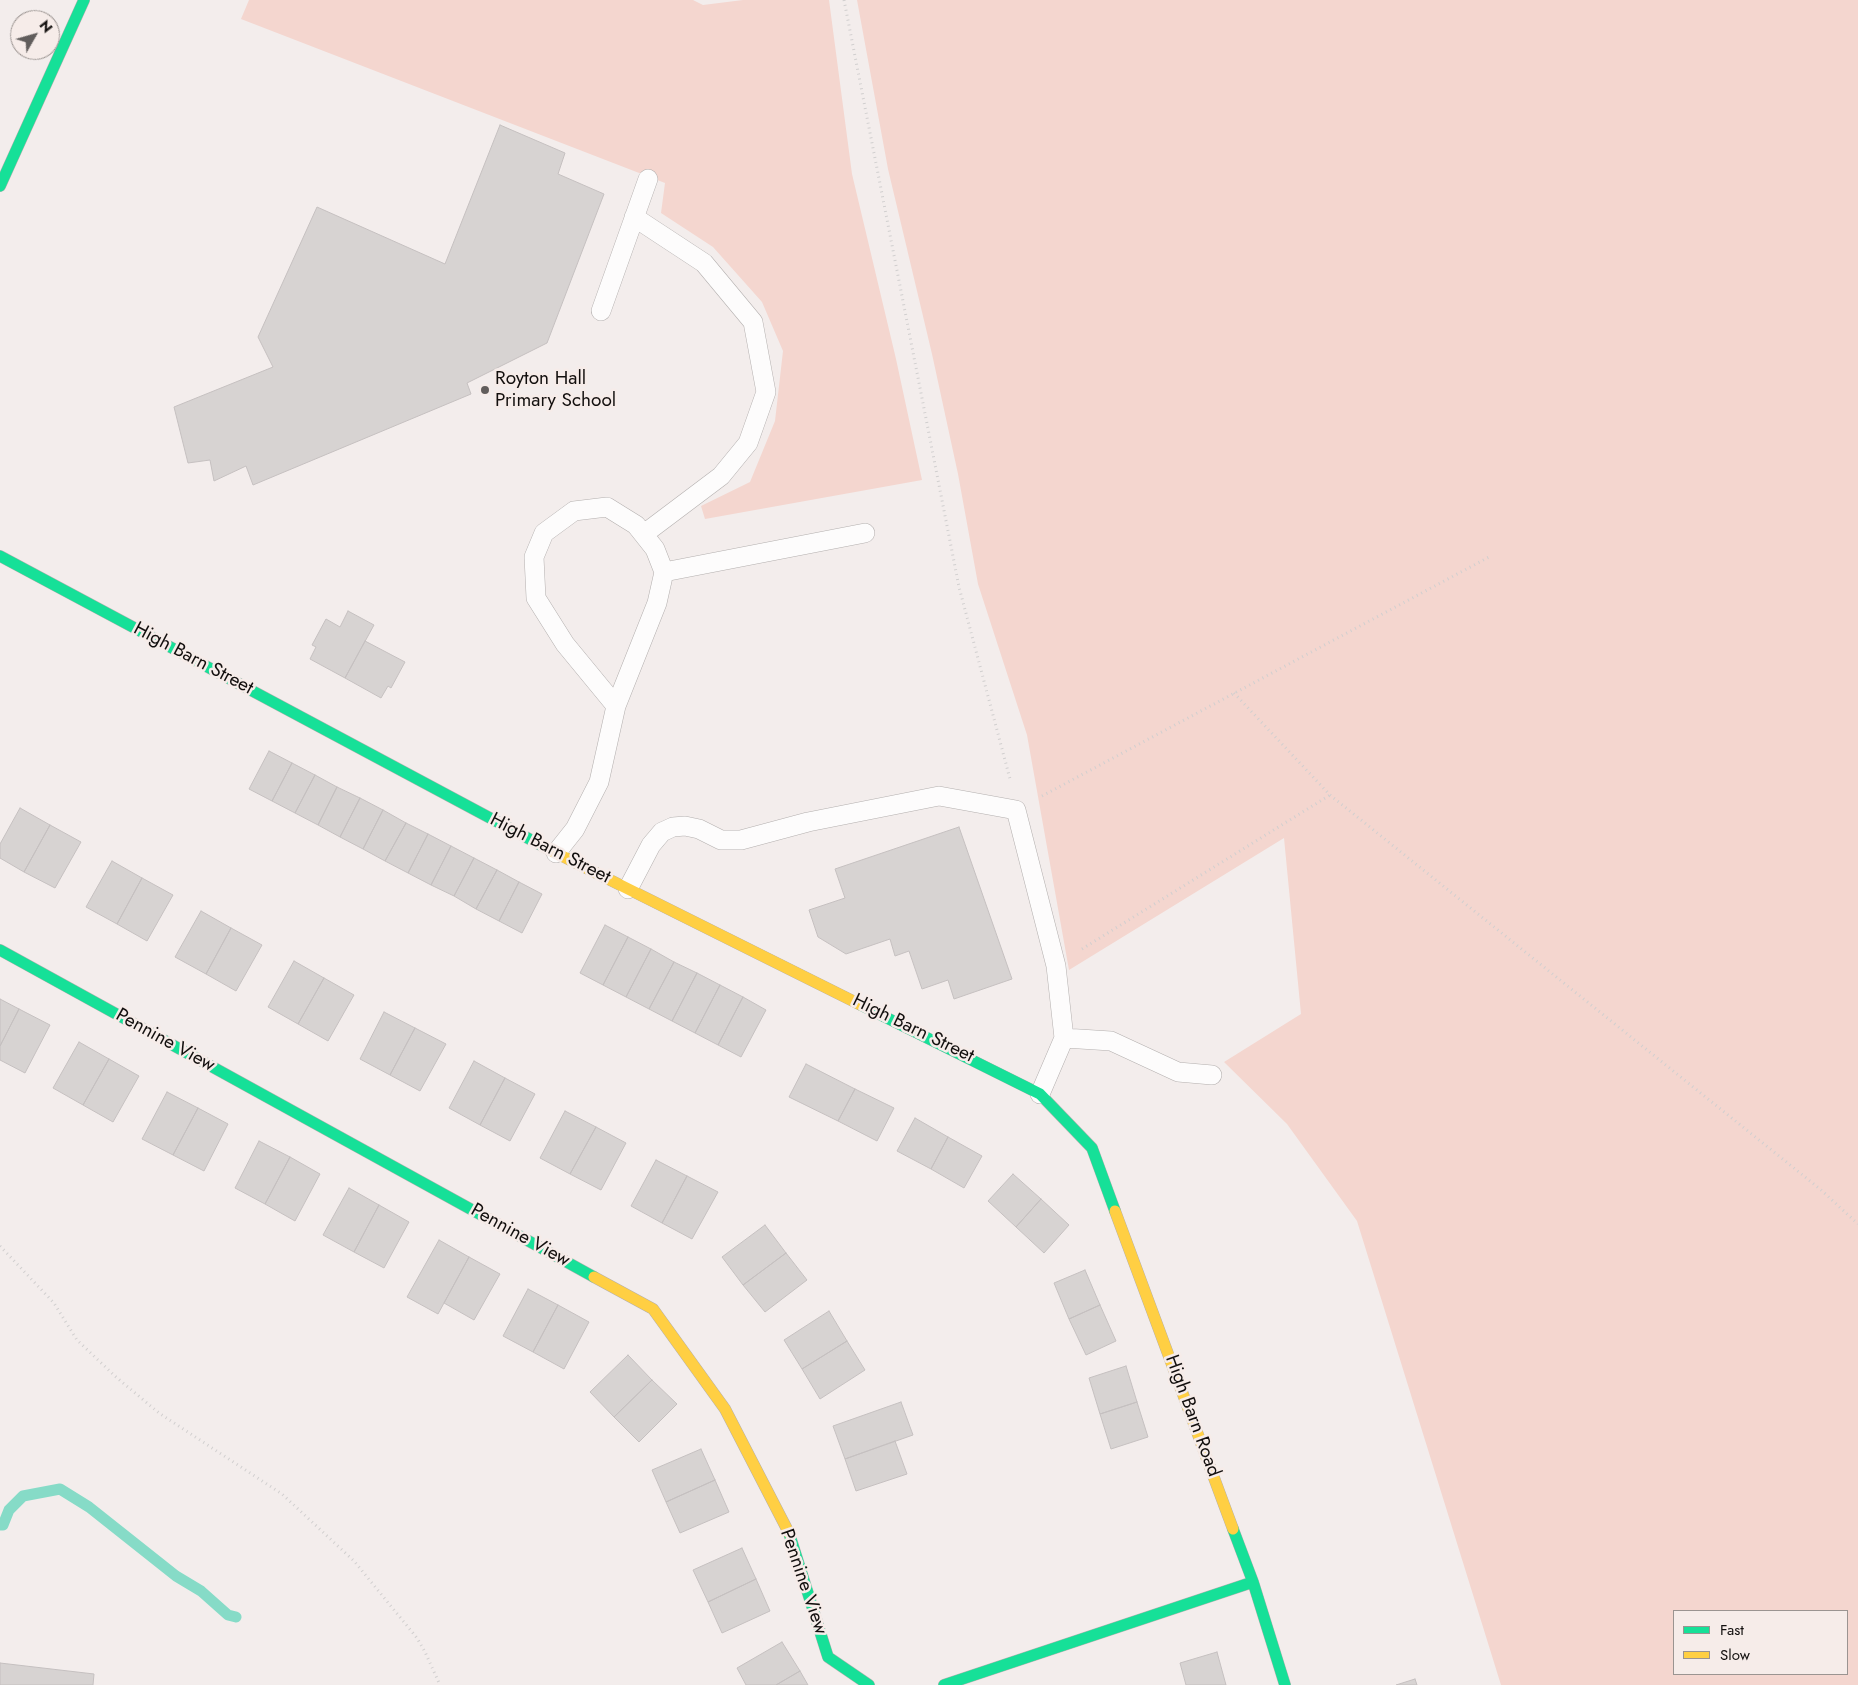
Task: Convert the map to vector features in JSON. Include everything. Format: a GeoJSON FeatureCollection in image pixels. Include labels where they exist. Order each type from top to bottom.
{"type":"FeatureCollection","features":[{"type":"Feature","properties":{"kind":"street"},"geometry":{"type":"LineString","coordinates":[[0,186],[84,0]]}},
{"type":"Feature","properties":{"kind":"street","name":"High Barn Street"},"geometry":{"type":"LineString","coordinates":[[0,556],[556,853],[1040,1094],[1092,1148]]}},
{"type":"Feature","properties":{"kind":"street","name":"Pennine View"},"geometry":{"type":"LineString","coordinates":[[0,950],[652,1309],[725,1409],[792,1539],[828,1657],[869,1685]]}},
{"type":"Feature","properties":{"kind":"street","name":"High Barn Road"},"geometry":{"type":"LineString","coordinates":[[1092,1148],[1253,1582],[1286,1685]]}},
{"type":"Feature","properties":{"kind":"street"},"geometry":{"type":"LineString","coordinates":[[944,1685],[1253,1582]]}},
{"type":"Feature","properties":{"kind":"lane"},"geometry":{"type":"LineString","coordinates":[[601,311],[648,179]]}},
{"type":"Feature","properties":{"kind":"lane"},"geometry":{"type":"LineString","coordinates":[[634,217],[704,263],[753,322],[766,392],[748,443],[721,476],[644,534]]}},
{"type":"Feature","properties":{"kind":"lane"},"geometry":{"type":"LineString","coordinates":[[556,853],[575,829],[599,782],[616,706],[657,602],[664,572],[655,548],[636,525],[608,507],[574,510],[544,533],[534,557],[536,598],[565,644],[616,706]]}},
{"type":"Feature","properties":{"kind":"lane"},"geometry":{"type":"LineString","coordinates":[[664,572],[865,533]]}},
{"type":"Feature","properties":{"kind":"lane"},"geometry":{"type":"LineString","coordinates":[[628,889],[651,845],[662,832],[673,826],[699,829],[721,840],[741,840],[808,822],[939,796],[1016,810],[1056,966],[1064,1038],[1040,1094]]}},
{"type":"Feature","properties":{"kind":"lane"},"geometry":{"type":"LineString","coordinates":[[1064,1038],[1110,1041],[1178,1072],[1212,1075]]}},
{"type":"Feature","properties":{"kind":"path"},"geometry":{"type":"LineString","coordinates":[[844,0],[959,587],[1008,768],[1016,810],[1489,556]]}},
{"type":"Feature","properties":{"kind":"path"},"geometry":{"type":"LineString","coordinates":[[1234,693],[1330,795],[1820,1189],[1858,1224]]}},
{"type":"Feature","properties":{"kind":"path"},"geometry":{"type":"LineString","coordinates":[[1056,966],[1330,795]]}},
{"type":"Feature","properties":{"kind":"path"},"geometry":{"type":"LineString","coordinates":[[0,1246],[54,1303],[77,1340],[116,1377],[159,1414],[282,1494],[354,1561],[417,1638],[440,1685]]}},
{"type":"Feature","properties":{"kind":"shaded area"},"geometry":{"type":"Polygon","coordinates":[[[249,0],[693,0],[703,5],[743,0],[829,0],[852,174],[896,359],[922,480],[705,519],[701,506],[750,482],[775,421],[783,351],[762,302],[713,247],[661,213],[665,183],[241,19],[249,0]]]}},
{"type":"Feature","properties":{"kind":"shaded area"},"geometry":{"type":"Polygon","coordinates":[[[857,0],[1858,0],[1858,1685],[1501,1685],[1357,1221],[1287,1124],[1224,1062],[1301,1014],[1284,838],[1069,970],[1027,735],[978,584],[958,474],[932,354],[888,169],[857,0]]]}},
{"type":"Feature","properties":{"kind":"building"},"geometry":{"type":"Polygon","coordinates":[[[500,125],[565,153],[558,174],[604,194],[547,343],[467,383],[471,394],[253,485],[246,466],[214,481],[210,460],[188,463],[174,407],[273,367],[258,337],[317,207],[445,264],[500,125]]]}},
{"type":"Feature","properties":{"kind":"building"},"geometry":{"type":"Polygon","coordinates":[[[348,611],[374,625],[345,678],[310,659],[316,647],[312,645],[326,619],[340,627],[348,611]]]}},
{"type":"Feature","properties":{"kind":"building"},"geometry":{"type":"Polygon","coordinates":[[[365,641],[405,662],[391,688],[388,686],[381,698],[345,678],[365,641]]]}},
{"type":"Feature","properties":{"kind":"building"},"geometry":{"type":"Polygon","coordinates":[[[269,751],[292,763],[272,801],[249,789],[269,751]]]}},
{"type":"Feature","properties":{"kind":"building"},"geometry":{"type":"Polygon","coordinates":[[[292,763],[315,775],[295,813],[272,801],[292,763]]]}},
{"type":"Feature","properties":{"kind":"building"},"geometry":{"type":"Polygon","coordinates":[[[315,775],[337,787],[318,825],[295,813],[315,775]]]}},
{"type":"Feature","properties":{"kind":"building"},"geometry":{"type":"Polygon","coordinates":[[[337,787],[360,798],[340,837],[318,825],[337,787]]]}},
{"type":"Feature","properties":{"kind":"building"},"geometry":{"type":"Polygon","coordinates":[[[360,798],[383,810],[363,849],[340,837],[360,798]]]}},
{"type":"Feature","properties":{"kind":"building"},"geometry":{"type":"Polygon","coordinates":[[[20,808],[50,825],[24,872],[0,858],[0,844],[20,808]]]}},
{"type":"Feature","properties":{"kind":"building"},"geometry":{"type":"Polygon","coordinates":[[[383,810],[406,823],[385,861],[363,849],[383,810]]]}},
{"type":"Feature","properties":{"kind":"building"},"geometry":{"type":"Polygon","coordinates":[[[406,823],[428,834],[408,873],[385,861],[406,823]]]}},
{"type":"Feature","properties":{"kind":"building"},"geometry":{"type":"Polygon","coordinates":[[[50,825],[81,842],[55,888],[24,872],[50,825]]]}},
{"type":"Feature","properties":{"kind":"building"},"geometry":{"type":"Polygon","coordinates":[[[959,827],[1012,979],[954,999],[948,980],[922,989],[909,951],[895,956],[890,939],[846,954],[818,937],[809,910],[845,898],[835,869],[959,827]]]}},
{"type":"Feature","properties":{"kind":"building"},"geometry":{"type":"Polygon","coordinates":[[[428,834],[451,846],[431,885],[408,873],[428,834]]]}},
{"type":"Feature","properties":{"kind":"building"},"geometry":{"type":"Polygon","coordinates":[[[451,846],[474,858],[454,896],[431,885],[451,846]]]}},
{"type":"Feature","properties":{"kind":"building"},"geometry":{"type":"Polygon","coordinates":[[[474,858],[497,870],[476,909],[454,896],[474,858]]]}},
{"type":"Feature","properties":{"kind":"building"},"geometry":{"type":"Polygon","coordinates":[[[112,861],[142,878],[117,924],[86,907],[112,861]]]}},
{"type":"Feature","properties":{"kind":"building"},"geometry":{"type":"Polygon","coordinates":[[[497,870],[519,882],[499,921],[476,909],[497,870]]]}},
{"type":"Feature","properties":{"kind":"building"},"geometry":{"type":"Polygon","coordinates":[[[142,878],[173,895],[147,941],[117,924],[142,878]]]}},
{"type":"Feature","properties":{"kind":"building"},"geometry":{"type":"Polygon","coordinates":[[[519,882],[542,894],[522,933],[499,921],[519,882]]]}},
{"type":"Feature","properties":{"kind":"building"},"geometry":{"type":"Polygon","coordinates":[[[201,911],[231,928],[206,974],[175,957],[201,911]]]}},
{"type":"Feature","properties":{"kind":"building"},"geometry":{"type":"Polygon","coordinates":[[[605,925],[628,937],[603,985],[580,973],[605,925]]]}},
{"type":"Feature","properties":{"kind":"building"},"geometry":{"type":"Polygon","coordinates":[[[231,928],[262,945],[236,991],[206,974],[231,928]]]}},
{"type":"Feature","properties":{"kind":"building"},"geometry":{"type":"Polygon","coordinates":[[[628,937],[651,949],[626,997],[603,985],[628,937]]]}},
{"type":"Feature","properties":{"kind":"building"},"geometry":{"type":"Polygon","coordinates":[[[651,949],[674,962],[649,1009],[626,997],[651,949]]]}},
{"type":"Feature","properties":{"kind":"building"},"geometry":{"type":"Polygon","coordinates":[[[294,961],[324,978],[298,1024],[268,1007],[294,961]]]}},
{"type":"Feature","properties":{"kind":"building"},"geometry":{"type":"Polygon","coordinates":[[[674,962],[697,973],[672,1021],[649,1009],[674,962]]]}},
{"type":"Feature","properties":{"kind":"building"},"geometry":{"type":"Polygon","coordinates":[[[697,973],[720,985],[695,1033],[672,1021],[697,973]]]}},
{"type":"Feature","properties":{"kind":"building"},"geometry":{"type":"Polygon","coordinates":[[[324,978],[354,995],[328,1041],[298,1024],[324,978]]]}},
{"type":"Feature","properties":{"kind":"building"},"geometry":{"type":"Polygon","coordinates":[[[720,985],[743,997],[718,1045],[695,1033],[720,985]]]}},
{"type":"Feature","properties":{"kind":"building"},"geometry":{"type":"Polygon","coordinates":[[[743,997],[766,1010],[741,1057],[718,1045],[743,997]]]}},
{"type":"Feature","properties":{"kind":"building"},"geometry":{"type":"Polygon","coordinates":[[[0,999],[19,1009],[0,1046],[0,999]]]}},
{"type":"Feature","properties":{"kind":"building"},"geometry":{"type":"Polygon","coordinates":[[[19,1009],[50,1025],[25,1073],[0,1060],[0,1046],[19,1009]]]}},
{"type":"Feature","properties":{"kind":"building"},"geometry":{"type":"Polygon","coordinates":[[[384,1012],[415,1028],[390,1075],[360,1059],[384,1012]]]}},
{"type":"Feature","properties":{"kind":"building"},"geometry":{"type":"Polygon","coordinates":[[[415,1028],[446,1044],[420,1091],[390,1075],[415,1028]]]}},
{"type":"Feature","properties":{"kind":"building"},"geometry":{"type":"Polygon","coordinates":[[[79,1042],[109,1059],[83,1105],[53,1088],[79,1042]]]}},
{"type":"Feature","properties":{"kind":"building"},"geometry":{"type":"Polygon","coordinates":[[[109,1059],[139,1076],[113,1122],[83,1105],[109,1059]]]}},
{"type":"Feature","properties":{"kind":"building"},"geometry":{"type":"Polygon","coordinates":[[[474,1061],[505,1078],[480,1125],[449,1108],[474,1061]]]}},
{"type":"Feature","properties":{"kind":"building"},"geometry":{"type":"Polygon","coordinates":[[[806,1064],[855,1089],[838,1121],[789,1097],[806,1064]]]}},
{"type":"Feature","properties":{"kind":"building"},"geometry":{"type":"Polygon","coordinates":[[[505,1078],[535,1094],[510,1141],[480,1125],[505,1078]]]}},
{"type":"Feature","properties":{"kind":"building"},"geometry":{"type":"Polygon","coordinates":[[[855,1089],[894,1108],[877,1141],[838,1121],[855,1089]]]}},
{"type":"Feature","properties":{"kind":"building"},"geometry":{"type":"Polygon","coordinates":[[[167,1092],[198,1108],[173,1155],[142,1139],[167,1092]]]}},
{"type":"Feature","properties":{"kind":"building"},"geometry":{"type":"Polygon","coordinates":[[[198,1108],[228,1124],[204,1171],[173,1155],[198,1108]]]}},
{"type":"Feature","properties":{"kind":"building"},"geometry":{"type":"Polygon","coordinates":[[[565,1111],[596,1127],[570,1174],[540,1158],[565,1111]]]}},
{"type":"Feature","properties":{"kind":"building"},"geometry":{"type":"Polygon","coordinates":[[[915,1118],[948,1137],[931,1169],[897,1151],[915,1118]]]}},
{"type":"Feature","properties":{"kind":"building"},"geometry":{"type":"Polygon","coordinates":[[[596,1127],[626,1143],[601,1190],[570,1174],[596,1127]]]}},
{"type":"Feature","properties":{"kind":"building"},"geometry":{"type":"Polygon","coordinates":[[[948,1137],[982,1156],[964,1188],[931,1169],[948,1137]]]}},
{"type":"Feature","properties":{"kind":"building"},"geometry":{"type":"Polygon","coordinates":[[[259,1141],[290,1157],[265,1204],[235,1188],[259,1141]]]}},
{"type":"Feature","properties":{"kind":"building"},"geometry":{"type":"Polygon","coordinates":[[[290,1157],[320,1174],[295,1221],[265,1204],[290,1157]]]}},
{"type":"Feature","properties":{"kind":"building"},"geometry":{"type":"Polygon","coordinates":[[[656,1160],[687,1176],[662,1223],[631,1206],[656,1160]]]}},
{"type":"Feature","properties":{"kind":"building"},"geometry":{"type":"Polygon","coordinates":[[[1013,1174],[1041,1199],[1016,1227],[988,1201],[1013,1174]]]}},
{"type":"Feature","properties":{"kind":"building"},"geometry":{"type":"Polygon","coordinates":[[[687,1176],[718,1192],[692,1239],[662,1223],[687,1176]]]}},
{"type":"Feature","properties":{"kind":"building"},"geometry":{"type":"Polygon","coordinates":[[[349,1188],[379,1205],[354,1252],[323,1235],[349,1188]]]}},
{"type":"Feature","properties":{"kind":"building"},"geometry":{"type":"Polygon","coordinates":[[[1041,1199],[1069,1225],[1044,1253],[1016,1227],[1041,1199]]]}},
{"type":"Feature","properties":{"kind":"building"},"geometry":{"type":"Polygon","coordinates":[[[379,1205],[409,1222],[384,1268],[354,1252],[379,1205]]]}},
{"type":"Feature","properties":{"kind":"building"},"geometry":{"type":"Polygon","coordinates":[[[765,1225],[786,1253],[743,1285],[722,1257],[765,1225]]]}},
{"type":"Feature","properties":{"kind":"building"},"geometry":{"type":"Polygon","coordinates":[[[439,1240],[469,1257],[438,1314],[407,1297],[439,1240]]]}},
{"type":"Feature","properties":{"kind":"building"},"geometry":{"type":"Polygon","coordinates":[[[786,1253],[807,1280],[765,1312],[743,1285],[786,1253]]]}},
{"type":"Feature","properties":{"kind":"building"},"geometry":{"type":"Polygon","coordinates":[[[469,1257],[500,1274],[474,1320],[444,1303],[469,1257]]]}},
{"type":"Feature","properties":{"kind":"building"},"geometry":{"type":"Polygon","coordinates":[[[1085,1270],[1100,1305],[1069,1319],[1054,1283],[1085,1270]]]}},
{"type":"Feature","properties":{"kind":"building"},"geometry":{"type":"Polygon","coordinates":[[[528,1289],[558,1305],[533,1352],[503,1336],[528,1289]]]}},
{"type":"Feature","properties":{"kind":"building"},"geometry":{"type":"Polygon","coordinates":[[[558,1305],[589,1322],[564,1369],[533,1352],[558,1305]]]}},
{"type":"Feature","properties":{"kind":"building"},"geometry":{"type":"Polygon","coordinates":[[[1100,1305],[1116,1341],[1086,1355],[1069,1319],[1100,1305]]]}},
{"type":"Feature","properties":{"kind":"building"},"geometry":{"type":"Polygon","coordinates":[[[829,1311],[847,1341],[802,1369],[784,1340],[829,1311]]]}},
{"type":"Feature","properties":{"kind":"building"},"geometry":{"type":"Polygon","coordinates":[[[847,1341],[865,1370],[820,1399],[802,1369],[847,1341]]]}},
{"type":"Feature","properties":{"kind":"building"},"geometry":{"type":"Polygon","coordinates":[[[628,1355],[652,1380],[614,1417],[590,1392],[628,1355]]]}},
{"type":"Feature","properties":{"kind":"building"},"geometry":{"type":"Polygon","coordinates":[[[1126,1366],[1137,1402],[1100,1414],[1089,1378],[1126,1366]]]}},
{"type":"Feature","properties":{"kind":"building"},"geometry":{"type":"Polygon","coordinates":[[[652,1380],[677,1404],[639,1442],[614,1417],[652,1380]]]}},
{"type":"Feature","properties":{"kind":"building"},"geometry":{"type":"Polygon","coordinates":[[[901,1402],[913,1435],[845,1459],[833,1426],[901,1402]]]}},
{"type":"Feature","properties":{"kind":"building"},"geometry":{"type":"Polygon","coordinates":[[[1137,1402],[1148,1437],[1111,1449],[1100,1414],[1137,1402]]]}},
{"type":"Feature","properties":{"kind":"building"},"geometry":{"type":"Polygon","coordinates":[[[895,1441],[907,1474],[856,1491],[845,1459],[895,1441]]]}},
{"type":"Feature","properties":{"kind":"building"},"geometry":{"type":"Polygon","coordinates":[[[701,1449],[715,1480],[666,1502],[652,1470],[701,1449]]]}},
{"type":"Feature","properties":{"kind":"building"},"geometry":{"type":"Polygon","coordinates":[[[715,1480],[729,1512],[680,1533],[666,1502],[715,1480]]]}},
{"type":"Feature","properties":{"kind":"building"},"geometry":{"type":"Polygon","coordinates":[[[742,1548],[756,1579],[708,1602],[693,1570],[742,1548]]]}},
{"type":"Feature","properties":{"kind":"building"},"geometry":{"type":"Polygon","coordinates":[[[756,1579],[770,1611],[722,1633],[708,1602],[756,1579]]]}},
{"type":"Feature","properties":{"kind":"building"},"geometry":{"type":"Polygon","coordinates":[[[782,1642],[800,1671],[776,1685],[746,1685],[737,1668],[782,1642]]]}},
{"type":"Feature","properties":{"kind":"building"},"geometry":{"type":"Polygon","coordinates":[[[1217,1652],[1226,1685],[1186,1685],[1180,1663],[1217,1652]]]}},
{"type":"Feature","properties":{"kind":"building"},"geometry":{"type":"Polygon","coordinates":[[[0,1663],[94,1674],[93,1685],[0,1685],[0,1663]]]}},
{"type":"Feature","properties":{"kind":"building"},"geometry":{"type":"Polygon","coordinates":[[[800,1671],[808,1685],[776,1685],[800,1671]]]}},
{"type":"Feature","properties":{"kind":"building"},"geometry":{"type":"Polygon","coordinates":[[[1415,1679],[1417,1685],[1396,1685],[1415,1679]]]}},
{"type":"Feature","properties":{"kind":"waterway"},"geometry":{"type":"LineString","coordinates":[[0,1525],[3,1525],[9,1510],[23,1496],[60,1489],[89,1507],[176,1576],[201,1591],[228,1615],[236,1617]]}},
{"type":"Feature","properties":{"kind":"traffic: fast"},"geometry":{"type":"LineString","coordinates":[[0,186],[84,0]]}},
{"type":"Feature","properties":{"kind":"traffic: fast"},"geometry":{"type":"LineString","coordinates":[[0,556],[550,850]]}},
{"type":"Feature","properties":{"kind":"traffic: fast"},"geometry":{"type":"LineString","coordinates":[[0,950],[594,1277]]}},
{"type":"Feature","properties":{"kind":"traffic: fast"},"geometry":{"type":"LineString","coordinates":[[861,1005],[1040,1094],[1092,1148],[1115,1211]]}},
{"type":"Feature","properties":{"kind":"traffic: fast"},"geometry":{"type":"LineString","coordinates":[[1233,1529],[1253,1582],[1285,1685]]}},
{"type":"Feature","properties":{"kind":"traffic: fast"},"geometry":{"type":"LineString","coordinates":[[789,1533],[828,1657],[869,1685]]}},
{"type":"Feature","properties":{"kind":"traffic: fast"},"geometry":{"type":"LineString","coordinates":[[944,1685],[1253,1582]]}},
{"type":"Feature","properties":{"kind":"traffic: slow"},"geometry":{"type":"LineString","coordinates":[[550,850],[861,1005]]}},
{"type":"Feature","properties":{"kind":"traffic: slow"},"geometry":{"type":"LineString","coordinates":[[1115,1211],[1233,1529]]}},
{"type":"Feature","properties":{"kind":"traffic: slow"},"geometry":{"type":"LineString","coordinates":[[594,1277],[653,1309],[725,1409],[789,1533]]}},
{"type":"Feature","properties":{"kind":"place","name":"Royton Hall Primary School"},"geometry":{"type":"Point","coordinates":[485,390]}}]}
